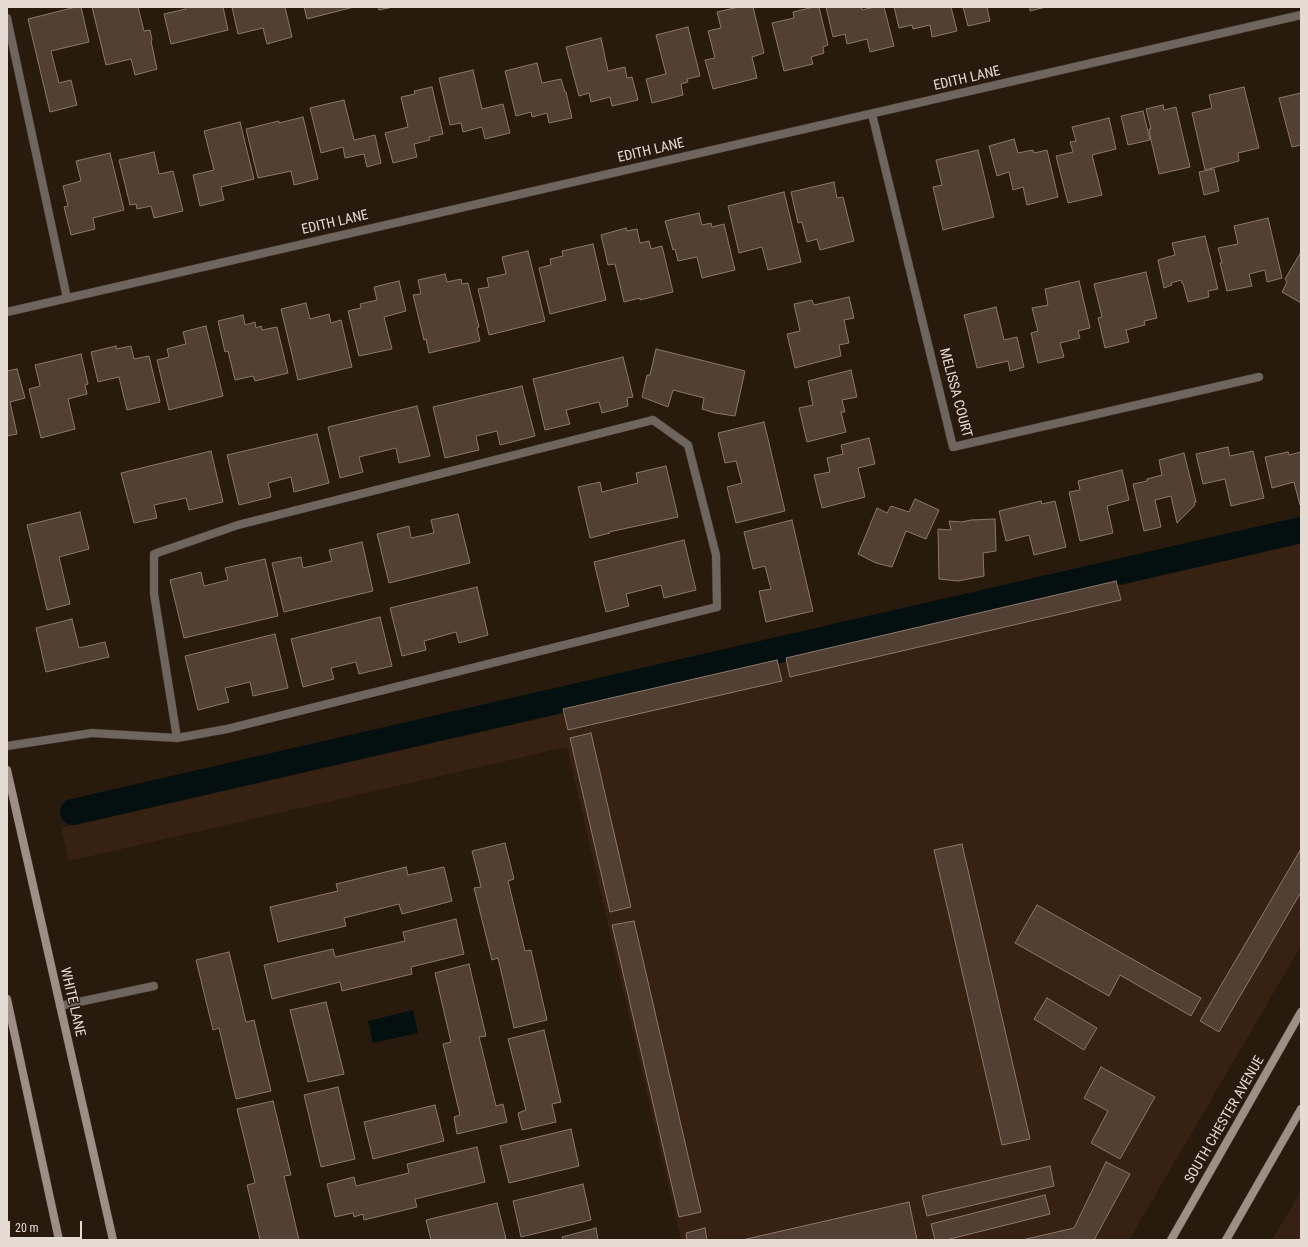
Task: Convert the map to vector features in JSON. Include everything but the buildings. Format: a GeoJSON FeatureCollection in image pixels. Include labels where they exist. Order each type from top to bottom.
{"type":"FeatureCollection","features":[{"type":"Feature","properties":{"kind":"main road","name":"WHITE LANE"},"geometry":{"type":"LineString","coordinates":[[7,770],[113,1240]]}},
{"type":"Feature","properties":{"kind":"main road"},"geometry":{"type":"LineString","coordinates":[[7,999],[59,1240]]}},
{"type":"Feature","properties":{"kind":"main road","name":"SOUTH CHESTER AVENUE"},"geometry":{"type":"LineString","coordinates":[[1171,1240],[1301,1012]]}},
{"type":"Feature","properties":{"kind":"main road"},"geometry":{"type":"LineString","coordinates":[[1226,1240],[1301,1108]]}},
{"type":"Feature","properties":{"kind":"street","name":"EDITH LANE"},"geometry":{"type":"LineString","coordinates":[[7,312],[1301,15]]}},
{"type":"Feature","properties":{"kind":"street"},"geometry":{"type":"LineString","coordinates":[[7,18],[67,298]]}},
{"type":"Feature","properties":{"kind":"street","name":"MELISSA COURT"},"geometry":{"type":"LineString","coordinates":[[872,114],[953,447],[1259,377]]}},
{"type":"Feature","properties":{"kind":"street"},"geometry":{"type":"LineString","coordinates":[[7,746],[92,733],[177,738],[227,729],[717,607],[716,555],[688,445],[653,420],[238,525],[154,554],[154,594],[177,738]]}},
{"type":"Feature","properties":{"kind":"street"},"geometry":{"type":"LineString","coordinates":[[60,1006],[154,986]]}},
{"type":"Feature","properties":{"kind":"shaded area"},"geometry":{"type":"Polygon","coordinates":[[[1301,543],[1301,946],[1129,1240],[681,1240],[567,747],[69,861],[61,828],[1301,543]]]}},
{"type":"Feature","properties":{"kind":"shaded area"},"geometry":{"type":"Polygon","coordinates":[[[413,1010],[418,1033],[373,1043],[368,1021],[413,1010]]]}},
{"type":"Feature","properties":{"kind":"shaded area"},"geometry":{"type":"Polygon","coordinates":[[[1301,1191],[1301,1240],[1272,1240],[1301,1191]]]}},
{"type":"Feature","properties":{"kind":"waterway"},"geometry":{"type":"LineString","coordinates":[[73,812],[1301,530]]}}]}
